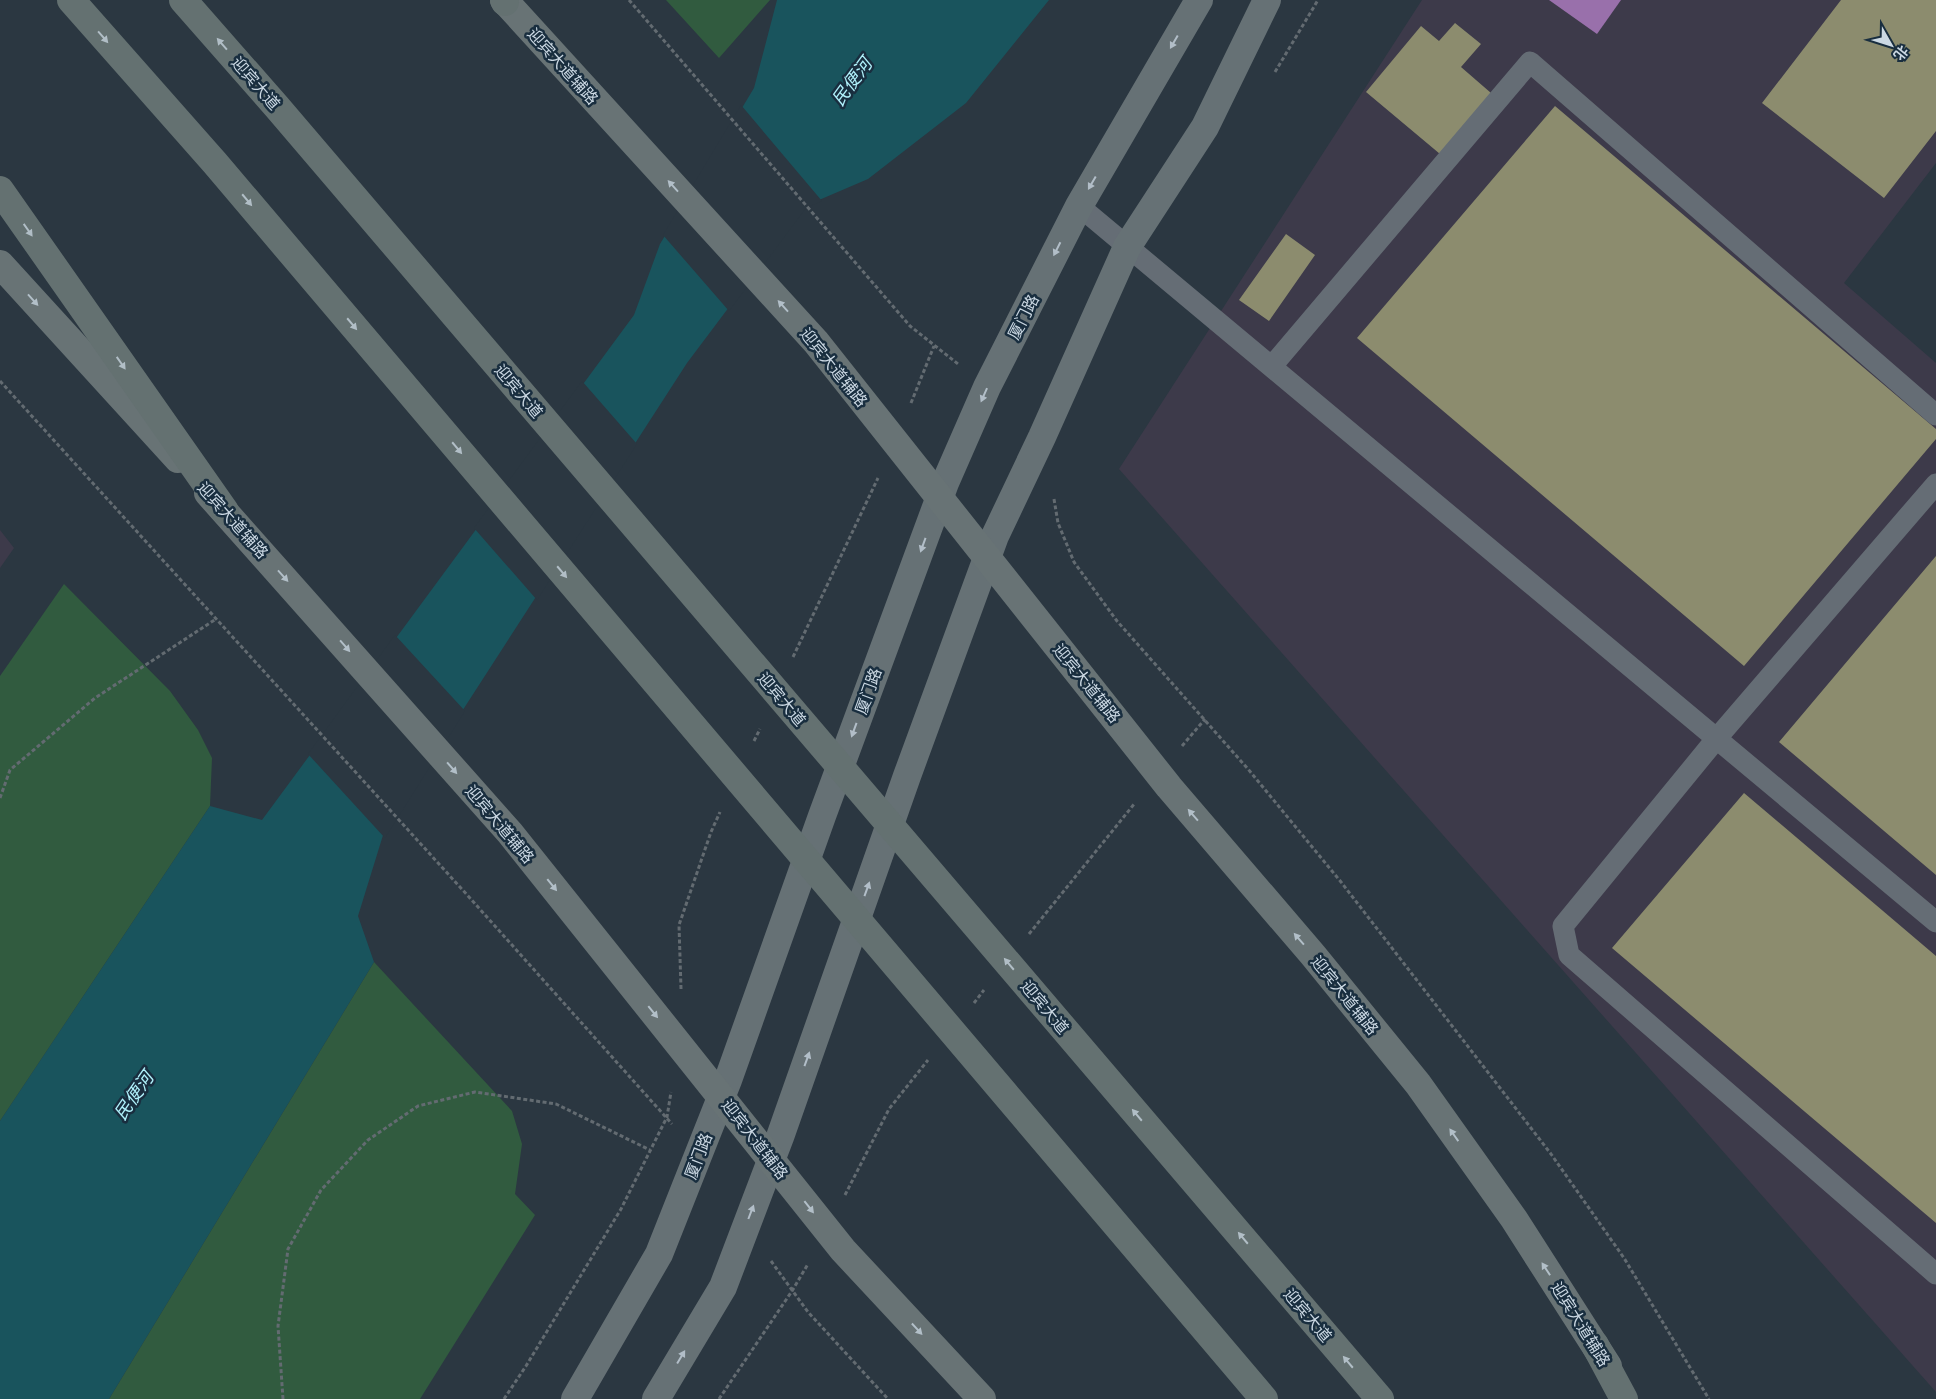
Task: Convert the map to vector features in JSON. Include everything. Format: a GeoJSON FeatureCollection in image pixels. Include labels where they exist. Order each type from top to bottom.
{"type":"FeatureCollection","features":[{"type":"Feature","properties":{"kind":"highway"},"geometry":{"type":"LineString","coordinates":[[71,0],[215,163],[1264,1399]]}},
{"type":"Feature","properties":{"kind":"highway","name":"迎宾大道"},"geometry":{"type":"LineString","coordinates":[[183,0],[277,107],[1380,1399]]}},
{"type":"Feature","properties":{"kind":"highway"},"geometry":{"type":"LineString","coordinates":[[0,190],[225,511]]}},
{"type":"Feature","properties":{"kind":"highway"},"geometry":{"type":"LineString","coordinates":[[1594,1345],[1624,1399]]}},
{"type":"Feature","properties":{"kind":"main road","name":"迎宾大道辅路"},"geometry":{"type":"LineString","coordinates":[[504,1],[816,342],[1169,787],[1313,955],[1418,1084],[1514,1219],[1628,1399]]}},
{"type":"Feature","properties":{"kind":"main road","name":"迎宾大道辅路"},"geometry":{"type":"LineString","coordinates":[[0,264],[225,511],[510,833],[843,1250],[982,1399]]}},
{"type":"Feature","properties":{"kind":"street","name":"厦门路"},"geometry":{"type":"LineString","coordinates":[[575,1399],[659,1254],[721,1097],[822,816],[940,498],[988,387],[1079,206],[1199,0]]}},
{"type":"Feature","properties":{"kind":"street"},"geometry":{"type":"LineString","coordinates":[[656,1399],[723,1288],[771,1160],[995,536],[1127,247],[1205,127],[1267,0]]}},
{"type":"Feature","properties":{"kind":"lane"},"geometry":{"type":"LineString","coordinates":[[1272,366],[1530,62],[1936,415]]}},
{"type":"Feature","properties":{"kind":"lane"},"geometry":{"type":"LineString","coordinates":[[1079,206],[1936,922]]}},
{"type":"Feature","properties":{"kind":"lane"},"geometry":{"type":"LineString","coordinates":[[1936,484],[1717,738],[1563,926],[1569,955],[1936,1274]]}},
{"type":"Feature","properties":{"kind":"path"},"geometry":{"type":"LineString","coordinates":[[629,0],[867,276]]}},
{"type":"Feature","properties":{"kind":"path"},"geometry":{"type":"LineString","coordinates":[[0,381],[667,1117],[621,1209],[504,1399]]}},
{"type":"Feature","properties":{"kind":"path"},"geometry":{"type":"LineString","coordinates":[[1054,498],[1058,523],[1074,562],[1117,621],[1248,769],[1342,882],[1551,1154],[1624,1258],[1709,1399]]}},
{"type":"Feature","properties":{"kind":"path"},"geometry":{"type":"LineString","coordinates":[[0,798],[10,770],[95,698],[216,618]]}},
{"type":"Feature","properties":{"kind":"path"},"geometry":{"type":"LineString","coordinates":[[283,1399],[278,1326],[288,1249],[321,1190],[368,1140],[418,1106],[475,1092],[556,1104],[650,1150]]}},
{"type":"Feature","properties":{"kind":"shaded area"},"geometry":{"type":"Polygon","coordinates":[[[1422,0],[1936,0],[1936,163],[1844,283],[1936,363],[1936,1392],[1119,469],[1422,0]]]}},
{"type":"Feature","properties":{"kind":"shaded area"},"geometry":{"type":"Polygon","coordinates":[[[0,530],[14,548],[0,568],[0,530]]]}},
{"type":"Feature","properties":{"kind":"green space"},"geometry":{"type":"Polygon","coordinates":[[[666,0],[770,0],[719,58],[666,0]]]}},
{"type":"Feature","properties":{"kind":"green space"},"geometry":{"type":"Polygon","coordinates":[[[64,584],[170,691],[198,730],[212,758],[210,806],[0,1121],[0,676],[64,584]]]}},
{"type":"Feature","properties":{"kind":"green space"},"geometry":{"type":"Polygon","coordinates":[[[374,962],[512,1111],[522,1144],[515,1194],[535,1215],[420,1399],[109,1399],[374,962]]]}},
{"type":"Feature","properties":{"kind":"water","name":"民便河"},"geometry":{"type":"Polygon","coordinates":[[[777,0],[1049,0],[966,103],[868,179],[805,206],[687,363],[384,832],[358,916],[374,962],[109,1399],[0,1399],[0,1121],[210,806],[262,820],[634,315],[660,244],[754,88],[777,0]]]}},
{"type":"Feature","properties":{"kind":"pier"},"geometry":{"type":"Polygon","coordinates":[[[741,105],[822,201],[806,208],[729,311],[663,235],[741,105]]]}},
{"type":"Feature","properties":{"kind":"pier"},"geometry":{"type":"Polygon","coordinates":[[[582,381],[637,444],[537,600],[474,528],[582,381]]]}},
{"type":"Feature","properties":{"kind":"pier"},"geometry":{"type":"Polygon","coordinates":[[[395,635],[465,711],[385,838],[308,754],[395,635]]]}},
{"type":"Feature","properties":{"kind":"building: 办公"},"geometry":{"type":"Polygon","coordinates":[[[1549,0],[1621,0],[1597,34],[1549,0]]]}},
{"type":"Feature","properties":{"kind":"building: 工业"},"geometry":{"type":"Polygon","coordinates":[[[1841,0],[1936,0],[1936,131],[1884,198],[1762,103],[1841,0]]]}},
{"type":"Feature","properties":{"kind":"building: 工业"},"geometry":{"type":"Polygon","coordinates":[[[1455,23],[1481,44],[1461,67],[1491,93],[1440,154],[1366,92],[1421,26],[1439,41],[1455,23]]]}},
{"type":"Feature","properties":{"kind":"building: 工业"},"geometry":{"type":"Polygon","coordinates":[[[1555,106],[1936,429],[1936,439],[1744,666],[1357,338],[1555,106]]]}},
{"type":"Feature","properties":{"kind":"building: 工业"},"geometry":{"type":"Polygon","coordinates":[[[1286,234],[1315,255],[1269,321],[1239,300],[1286,234]]]}},
{"type":"Feature","properties":{"kind":"building: 工业"},"geometry":{"type":"Polygon","coordinates":[[[1936,556],[1936,875],[1779,742],[1936,556]]]}},
{"type":"Feature","properties":{"kind":"building: 工业"},"geometry":{"type":"Polygon","coordinates":[[[1744,793],[1936,956],[1936,1223],[1612,948],[1744,793]]]}}]}
